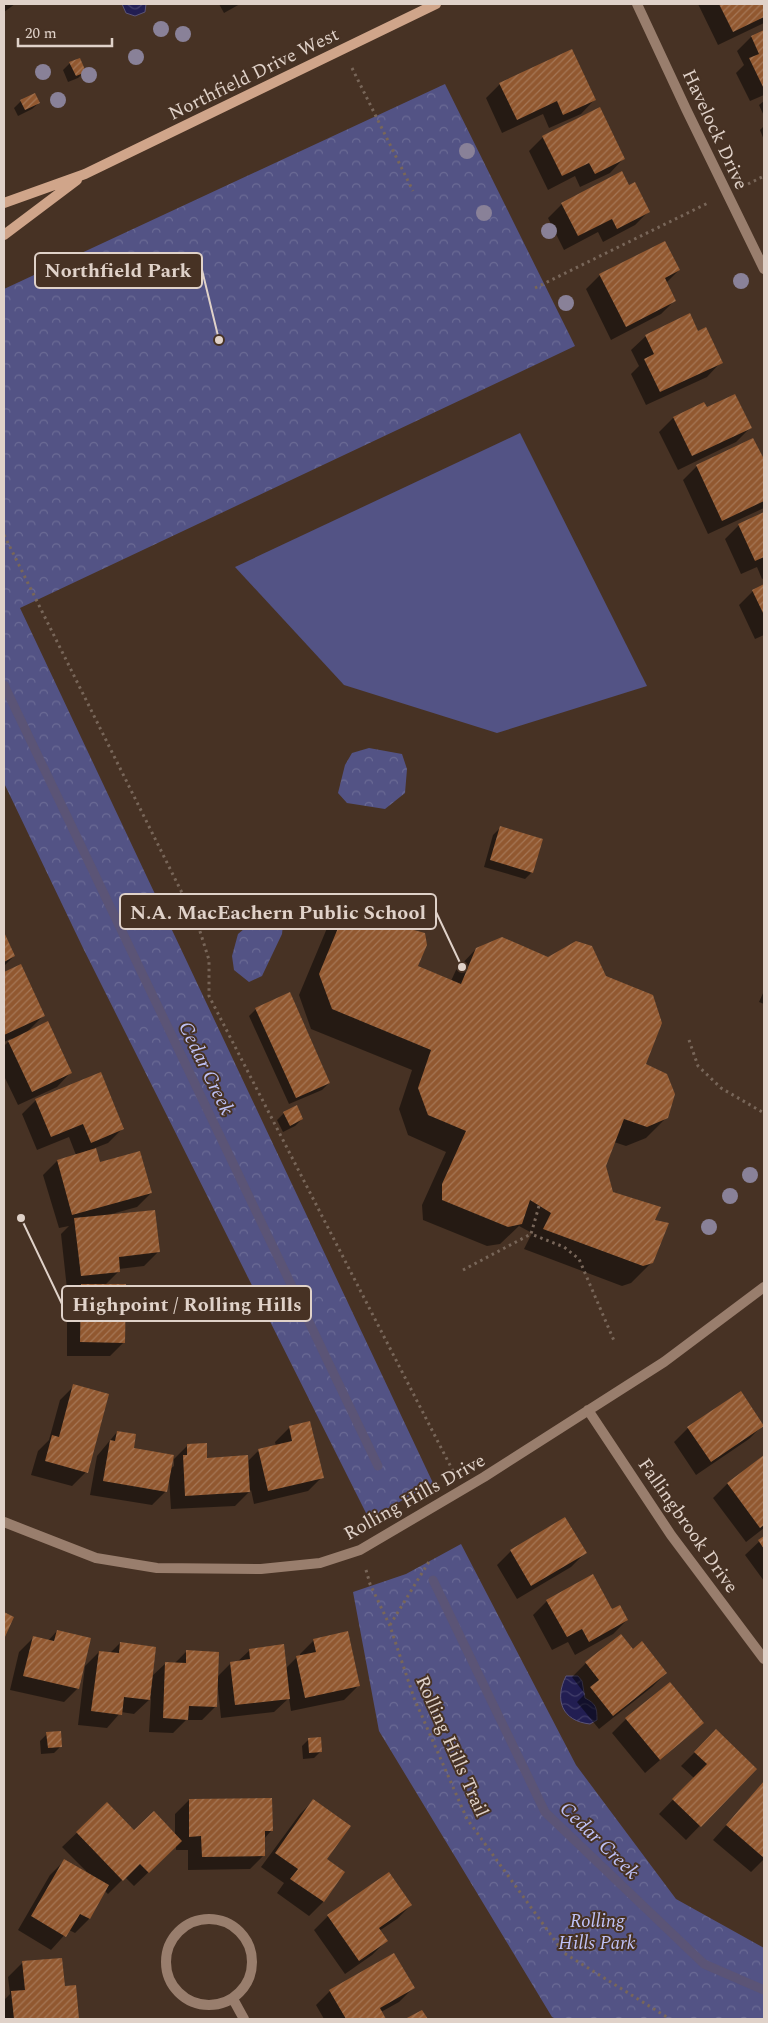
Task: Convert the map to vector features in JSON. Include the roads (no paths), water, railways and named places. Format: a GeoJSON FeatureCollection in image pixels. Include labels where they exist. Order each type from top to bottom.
{"type":"FeatureCollection","features":[{"type":"Feature","properties":{"kind":"main road","name":"Northfield Drive West"},"geometry":{"type":"LineString","coordinates":[[4,203],[85,174],[436,4]]}},
{"type":"Feature","properties":{"kind":"main road","name":"Northfield Drive West"},"geometry":{"type":"LineString","coordinates":[[4,235],[85,174]]}},
{"type":"Feature","properties":{"kind":"street","name":"Havelock Drive"},"geometry":{"type":"LineString","coordinates":[[637,4],[764,269]]}},
{"type":"Feature","properties":{"kind":"street","name":"Rolling Hills Drive"},"geometry":{"type":"LineString","coordinates":[[4,1522],[96,1558],[157,1568],[261,1569],[320,1563],[360,1550],[477,1481],[664,1362],[764,1288]]}},
{"type":"Feature","properties":{"kind":"street","name":"Fallingbrook Drive"},"geometry":{"type":"LineString","coordinates":[[588,1410],[671,1535],[764,1659]]}},
{"type":"Feature","properties":{"kind":"street"},"geometry":{"type":"LineString","coordinates":[[210,1918],[226,1921],[244,1935],[251,1948],[253,1963],[250,1978],[234,1999],[209,2005],[194,2002],[181,1994],[172,1985],[166,1971],[166,1956],[176,1932],[189,1923],[210,1918]]}},
{"type":"Feature","properties":{"kind":"street"},"geometry":{"type":"LineString","coordinates":[[234,1999],[244,2019]]}},
{"type":"Feature","properties":{"kind":"water"},"geometry":{"type":"Polygon","coordinates":[[[122,4],[146,4],[145,12],[135,16],[126,13],[122,4]]]}},
{"type":"Feature","properties":{"kind":"water"},"geometry":{"type":"Polygon","coordinates":[[[566,1676],[578,1676],[582,1681],[585,1698],[595,1706],[597,1720],[590,1724],[580,1722],[567,1714],[561,1701],[562,1685],[566,1676]]]}},
{"type":"Feature","properties":{"kind":"waterway","name":"Cedar Creek"},"geometry":{"type":"LineString","coordinates":[[4,685],[378,1466]]}},
{"type":"Feature","properties":{"kind":"waterway","name":"Cedar Creek"},"geometry":{"type":"LineString","coordinates":[[433,1580],[545,1812],[704,1964],[764,1990]]}},
{"type":"Feature","properties":{"kind":"place","name":"Northfield Park"},"geometry":{"type":"Point","coordinates":[219,340]}},
{"type":"Feature","properties":{"kind":"place","name":"N.A. MacEachern Public School"},"geometry":{"type":"Point","coordinates":[462,967]}},
{"type":"Feature","properties":{"kind":"place","name":"Highpoint / Rolling Hills"},"geometry":{"type":"Point","coordinates":[21,1218]}},
{"type":"Feature","properties":{"kind":"park label","name":"Rolling Hills Park"},"geometry":{"type":"Point","coordinates":[597,1931]}}]}
